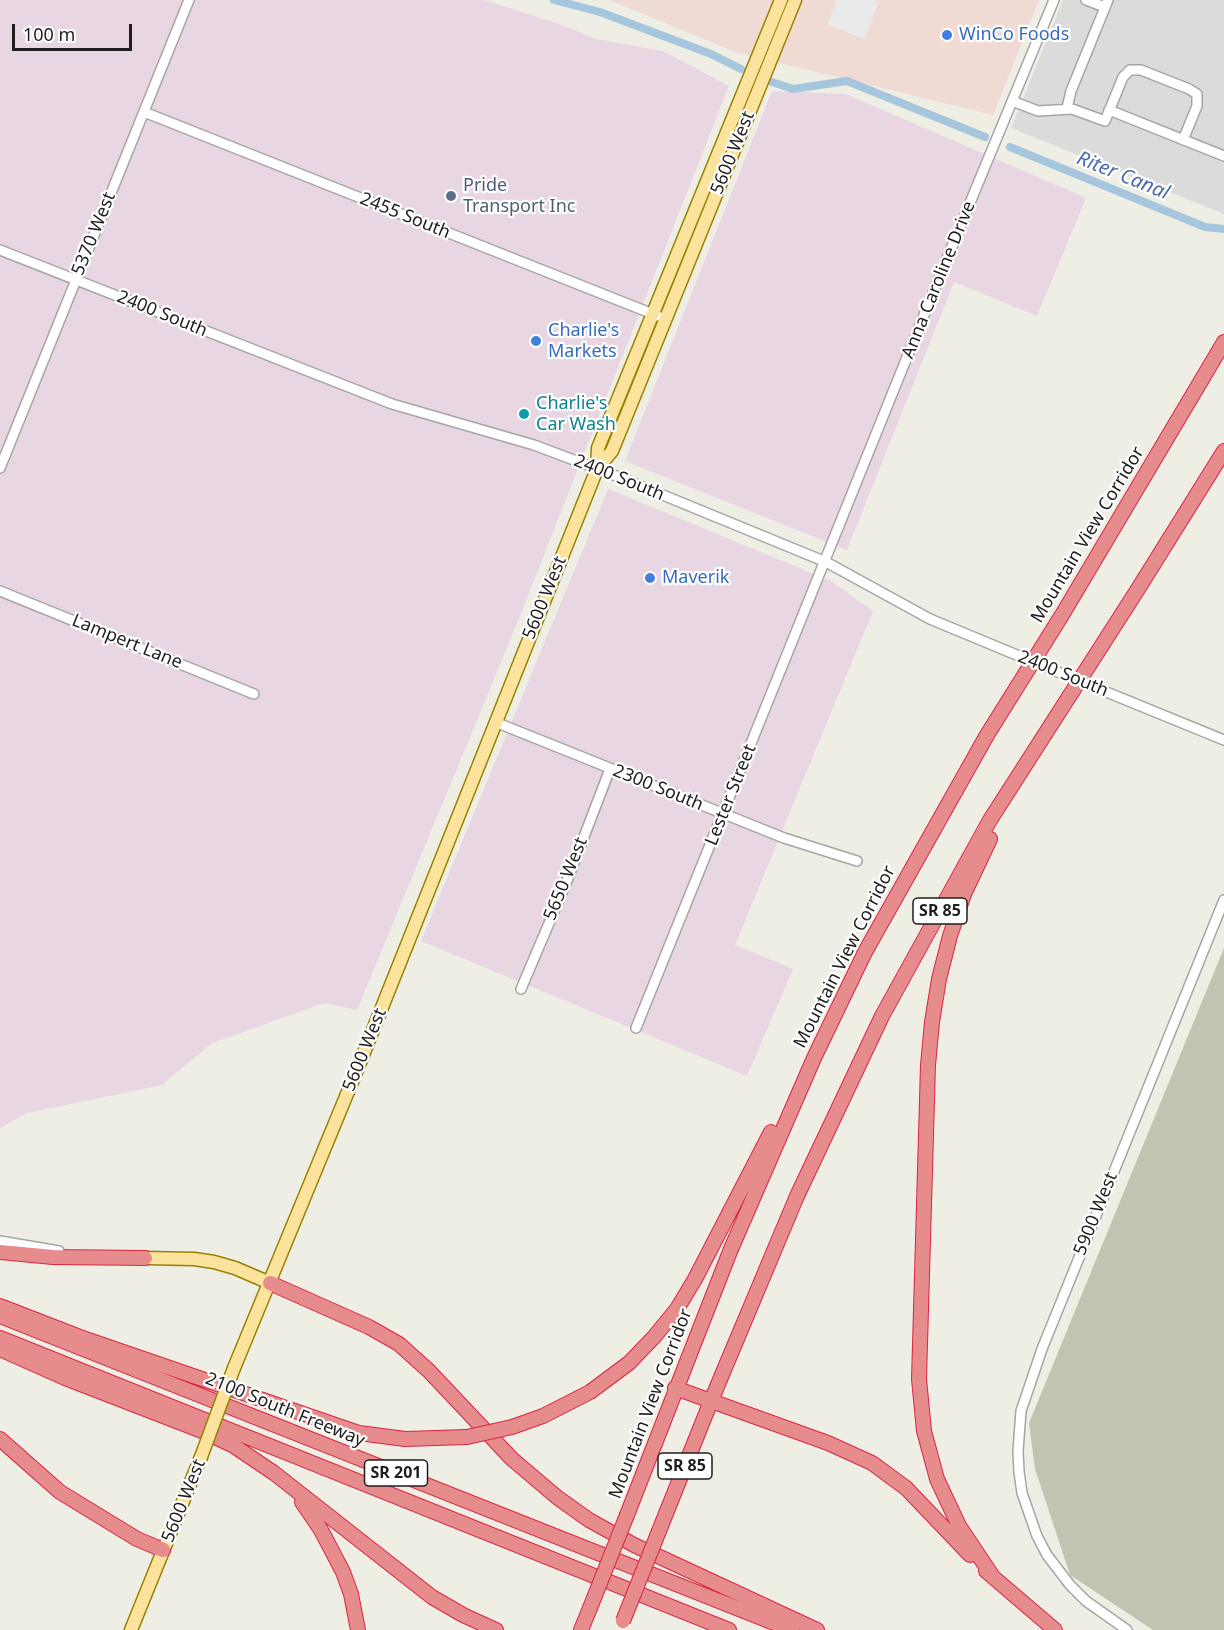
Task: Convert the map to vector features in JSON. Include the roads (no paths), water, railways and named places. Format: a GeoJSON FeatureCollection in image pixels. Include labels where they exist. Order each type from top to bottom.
{"type":"FeatureCollection","features":[{"type":"Feature","properties":{"kind":"highway","name":"Mountain View Corridor"},"geometry":{"type":"LineString","coordinates":[[581,1630],[675,1388],[770,1158],[814,1058],[865,952],[987,735],[1062,615],[1224,342]]}},
{"type":"Feature","properties":{"kind":"highway","name":"SR 85"},"geometry":{"type":"LineString","coordinates":[[621,1625],[797,1196],[882,1016],[990,820],[1044,739],[1224,451]]}},
{"type":"Feature","properties":{"kind":"highway"},"geometry":{"type":"LineString","coordinates":[[993,1577],[968,1541],[943,1495],[932,1464],[921,1414],[919,1379],[929,1044],[941,968],[964,894],[983,852],[1044,739]]}},
{"type":"Feature","properties":{"kind":"highway"},"geometry":{"type":"LineString","coordinates":[[0,1306],[80,1337],[358,1432],[405,1439],[467,1437],[512,1427],[560,1408],[603,1383],[642,1350],[677,1309],[696,1279],[841,993],[865,952]]}},
{"type":"Feature","properties":{"kind":"highway"},"geometry":{"type":"LineString","coordinates":[[0,1252],[53,1257],[145,1258]]}},
{"type":"Feature","properties":{"kind":"highway"},"geometry":{"type":"LineString","coordinates":[[270,1283],[369,1327],[399,1344],[443,1385],[512,1459],[558,1498],[589,1520],[634,1545],[817,1630]]}},
{"type":"Feature","properties":{"kind":"highway","name":"2100 South Freeway"},"geometry":{"type":"LineString","coordinates":[[0,1317],[792,1630]]}},
{"type":"Feature","properties":{"kind":"highway","name":"SR 201"},"geometry":{"type":"LineString","coordinates":[[0,1338],[729,1630]]}},
{"type":"Feature","properties":{"kind":"highway"},"geometry":{"type":"LineString","coordinates":[[0,1349],[65,1378],[210,1434],[248,1455],[432,1597],[496,1630]]}},
{"type":"Feature","properties":{"kind":"highway"},"geometry":{"type":"LineString","coordinates":[[675,1388],[839,1447],[877,1466],[917,1498],[993,1577],[1055,1630]]}},
{"type":"Feature","properties":{"kind":"highway"},"geometry":{"type":"LineString","coordinates":[[0,1439],[60,1492],[137,1539],[164,1550]]}},
{"type":"Feature","properties":{"kind":"highway"},"geometry":{"type":"LineString","coordinates":[[285,1483],[311,1514],[339,1563],[351,1594],[358,1630]]}},
{"type":"Feature","properties":{"kind":"main road","name":"5600 West"},"geometry":{"type":"LineString","coordinates":[[597,469],[598,448],[781,0]]}},
{"type":"Feature","properties":{"kind":"main road","name":"5600 West"},"geometry":{"type":"LineString","coordinates":[[131,1630],[201,1457],[234,1368],[597,469],[612,451],[795,0]]}},
{"type":"Feature","properties":{"kind":"main road"},"geometry":{"type":"LineString","coordinates":[[145,1258],[214,1262],[270,1283]]}},
{"type":"Feature","properties":{"kind":"street","name":"5370 West"},"geometry":{"type":"LineString","coordinates":[[0,468],[189,0]]}},
{"type":"Feature","properties":{"kind":"street","name":"Anna Caroline Drive"},"geometry":{"type":"LineString","coordinates":[[826,562],[943,268],[1054,0]]}},
{"type":"Feature","properties":{"kind":"street"},"geometry":{"type":"LineString","coordinates":[[1067,108],[1071,91],[1107,4],[1086,0]]}},
{"type":"Feature","properties":{"kind":"street"},"geometry":{"type":"LineString","coordinates":[[1012,101],[1038,111],[1067,108],[1105,121],[1123,77],[1133,69],[1141,70],[1190,89],[1198,97],[1197,106],[1183,140]]}},
{"type":"Feature","properties":{"kind":"street"},"geometry":{"type":"LineString","coordinates":[[1109,110],[1224,156]]}},
{"type":"Feature","properties":{"kind":"street","name":"2455 South"},"geometry":{"type":"LineString","coordinates":[[144,112],[666,319]]}},
{"type":"Feature","properties":{"kind":"street","name":"2400 South"},"geometry":{"type":"LineString","coordinates":[[0,250],[392,404],[526,443],[597,469],[826,562],[930,619],[1224,740]]}},
{"type":"Feature","properties":{"kind":"street","name":"Lester Street"},"geometry":{"type":"LineString","coordinates":[[636,1028],[826,562]]}},
{"type":"Feature","properties":{"kind":"street","name":"Lampert Lane"},"geometry":{"type":"LineString","coordinates":[[0,591],[254,694]]}},
{"type":"Feature","properties":{"kind":"street","name":"2300 South"},"geometry":{"type":"LineString","coordinates":[[495,722],[723,815],[810,848],[856,861]]}},
{"type":"Feature","properties":{"kind":"street","name":"5650 West"},"geometry":{"type":"LineString","coordinates":[[521,989],[567,881],[610,769]]}},
{"type":"Feature","properties":{"kind":"street","name":"5900 West"},"geometry":{"type":"LineString","coordinates":[[1127,1630],[1086,1600],[1070,1585],[1047,1555],[1037,1536],[1022,1493],[1019,1472],[1019,1431],[1025,1395],[1041,1349],[1224,900]]}},
{"type":"Feature","properties":{"kind":"street"},"geometry":{"type":"LineString","coordinates":[[0,1241],[56,1251],[145,1258]]}},
{"type":"Feature","properties":{"kind":"waterway","name":"Riter Canal"},"geometry":{"type":"LineString","coordinates":[[554,0],[600,12],[711,54],[741,69]]}},
{"type":"Feature","properties":{"kind":"waterway","name":"Riter Canal"},"geometry":{"type":"LineString","coordinates":[[772,82],[793,89],[847,81],[985,137]]}},
{"type":"Feature","properties":{"kind":"waterway","name":"Riter Canal"},"geometry":{"type":"LineString","coordinates":[[1010,147],[1205,227],[1224,229]]}},
{"type":"Feature","properties":{"kind":"place","name":"WinCo Foods"},"geometry":{"type":"Point","coordinates":[947,35]}},
{"type":"Feature","properties":{"kind":"place","name":"Pride Transport Inc"},"geometry":{"type":"Point","coordinates":[451,196]}},
{"type":"Feature","properties":{"kind":"place","name":"Charlie's Markets"},"geometry":{"type":"Point","coordinates":[536,341]}},
{"type":"Feature","properties":{"kind":"place","name":"Charlie's Car Wash"},"geometry":{"type":"Point","coordinates":[524,414]}},
{"type":"Feature","properties":{"kind":"place","name":"Maverik"},"geometry":{"type":"Point","coordinates":[650,578]}}]}
